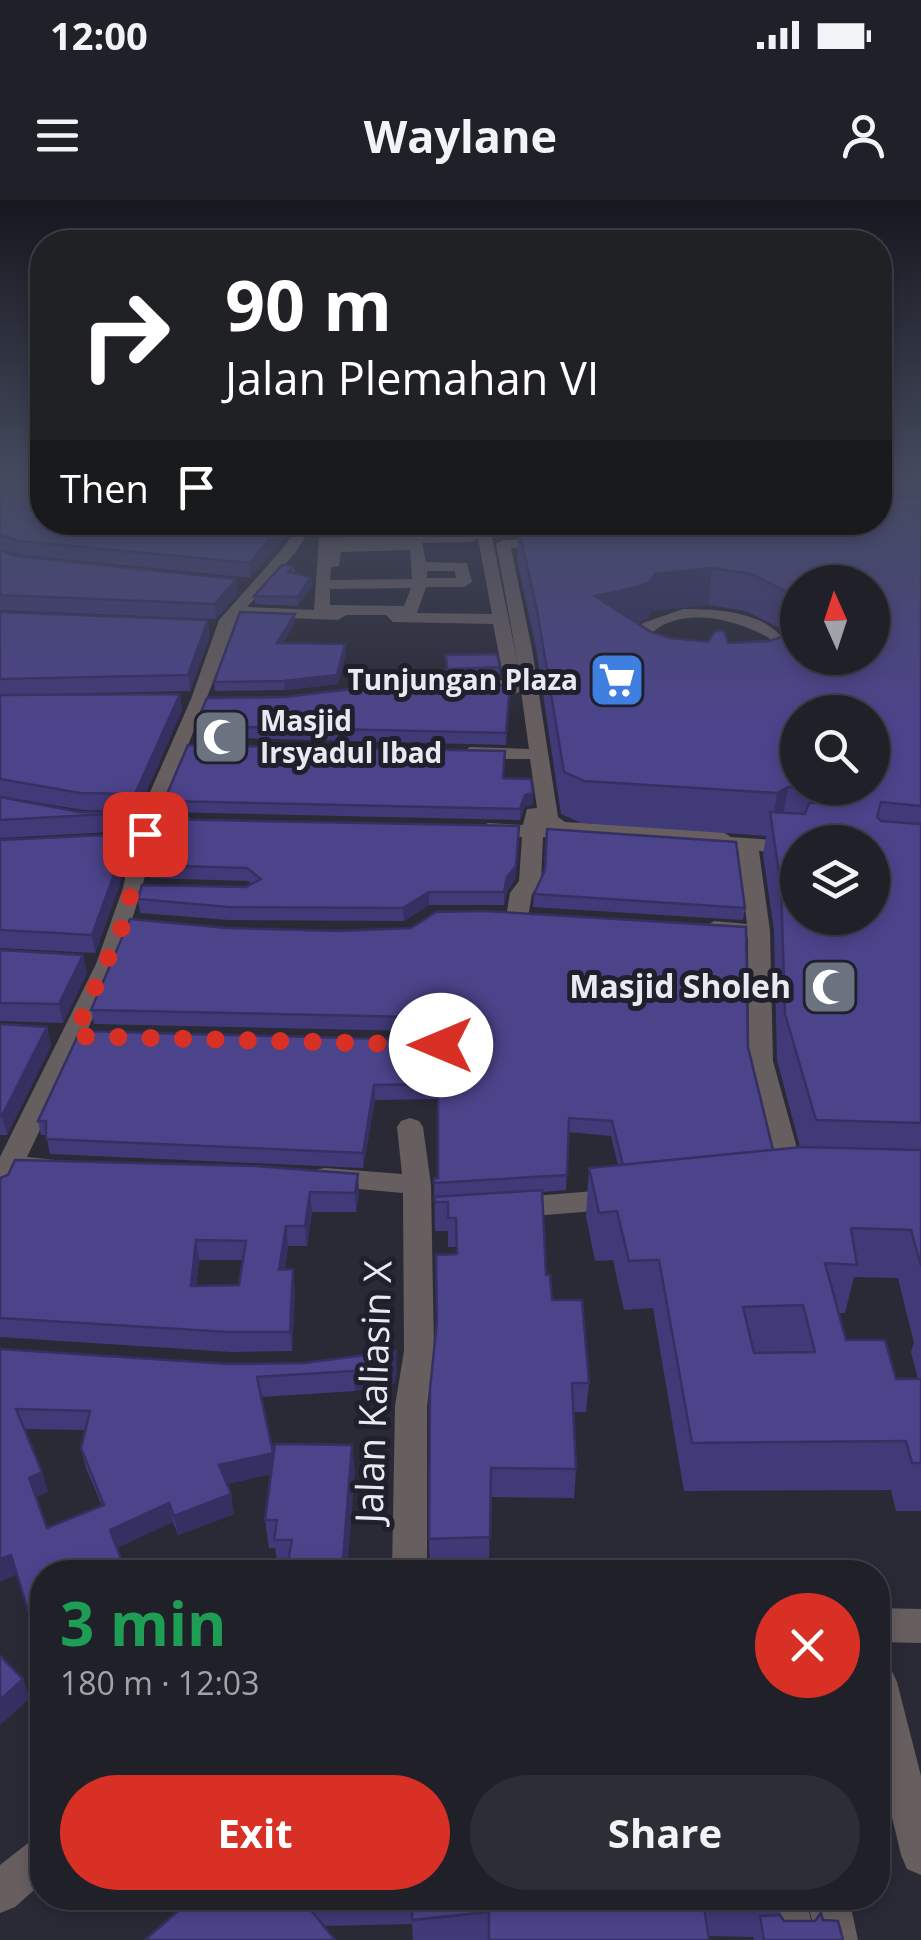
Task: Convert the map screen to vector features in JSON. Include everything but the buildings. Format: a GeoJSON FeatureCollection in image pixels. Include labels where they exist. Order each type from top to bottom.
{"type":"FeatureCollection","features":[{"type":"Feature","properties":{"kind":"street"},"geometry":{"type":"LineString","coordinates":[[2,1173],[132,922],[144,888],[138,835],[190,746],[215,628],[233,612],[245,587],[279,559]]}},
{"type":"Feature","properties":{"kind":"street"},"geometry":{"type":"LineString","coordinates":[[328,559],[322,610],[370,612],[410,611],[418,559]]}},
{"type":"Feature","properties":{"kind":"street"},"geometry":{"type":"LineString","coordinates":[[358,559],[366,563],[382,559]]}},
{"type":"Feature","properties":{"kind":"street"},"geometry":{"type":"LineString","coordinates":[[365,559],[370,612]]}},
{"type":"Feature","properties":{"kind":"street"},"geometry":{"type":"LineString","coordinates":[[324,585],[377,559]]}},
{"type":"Feature","properties":{"kind":"street"},"geometry":{"type":"LineString","coordinates":[[419,569],[474,559]]}},
{"type":"Feature","properties":{"kind":"street"},"geometry":{"type":"LineString","coordinates":[[488,559],[498,619],[515,649],[514,685],[536,830],[530,882],[521,893],[518,917]]}},
{"type":"Feature","properties":{"kind":"street"},"geometry":{"type":"LineString","coordinates":[[505,559],[515,649],[548,820],[553,825],[780,839]]}},
{"type":"Feature","properties":{"kind":"street"},"geometry":{"type":"LineString","coordinates":[[329,563],[419,569],[458,581],[451,610]]}},
{"type":"Feature","properties":{"kind":"street"},"geometry":{"type":"LineString","coordinates":[[233,612],[498,619]]}},
{"type":"Feature","properties":{"kind":"street"},"geometry":{"type":"LineString","coordinates":[[660,664],[639,647],[642,630],[664,614],[692,612],[750,622],[776,636],[782,644],[776,660],[748,672]]}},
{"type":"Feature","properties":{"kind":"street"},"geometry":{"type":"LineString","coordinates":[[440,687],[514,685]]}},
{"type":"Feature","properties":{"kind":"street"},"geometry":{"type":"LineString","coordinates":[[454,753],[527,754]]}},
{"type":"Feature","properties":{"kind":"street"},"geometry":{"type":"LineString","coordinates":[[70,818],[138,835],[212,823]]}},
{"type":"Feature","properties":{"kind":"street"},"geometry":{"type":"LineString","coordinates":[[459,828],[780,847]]}},
{"type":"Feature","properties":{"kind":"street"},"geometry":{"type":"LineString","coordinates":[[748,844],[759,931],[761,1061],[792,1182]]}},
{"type":"Feature","properties":{"kind":"street"},"geometry":{"type":"LineString","coordinates":[[692,926],[759,931]]}},
{"type":"Feature","properties":{"kind":"street"},"geometry":{"type":"LineString","coordinates":[[78,963],[107,964]]}},
{"type":"Feature","properties":{"kind":"street"},"geometry":{"type":"LineString","coordinates":[[37,1034],[103,1036]]}},
{"type":"Feature","properties":{"kind":"street","name":"Jalan Kaliasin X"},"geometry":{"type":"LineString","coordinates":[[408,1560],[411,1406],[419,1351],[425,1204],[410,1127]]}},
{"type":"Feature","properties":{"kind":"street"},"geometry":{"type":"LineString","coordinates":[[2,1173],[67,1167]]}},
{"type":"Feature","properties":{"kind":"street"},"geometry":{"type":"LineString","coordinates":[[294,1175],[425,1204]]}},
{"type":"Feature","properties":{"kind":"street"},"geometry":{"type":"LineString","coordinates":[[475,1210],[640,1197]]}},
{"type":"Feature","properties":{"kind":"street"},"geometry":{"type":"LineString","coordinates":[[381,1356],[419,1351]]}},
{"type":"Feature","properties":{"kind":"street"},"geometry":{"type":"LineString","coordinates":[[890,1625],[921,1626]]}},
{"type":"Feature","properties":{"kind":"street"},"geometry":{"type":"LineString","coordinates":[[890,1754],[921,1856]]}},
{"type":"Feature","properties":{"kind":"street"},"geometry":{"type":"LineString","coordinates":[[0,1892],[30,1867]]}},
{"type":"Feature","properties":{"kind":"street"},"geometry":{"type":"LineString","coordinates":[[831,1910],[837,1940]]}},
{"type":"Feature","properties":{"kind":"place","name":"Tunjungan Plaza"},"geometry":{"type":"Point","coordinates":[617,680]}},
{"type":"Feature","properties":{"kind":"place","name":"Masjid Irsyadul Ibad"},"geometry":{"type":"Point","coordinates":[221,737]}},
{"type":"Feature","properties":{"kind":"place","name":"Masjid Sholeh"},"geometry":{"type":"Point","coordinates":[830,987]}},
{"type":"Feature","properties":{"kind":"route"},"geometry":{"type":"LineString","coordinates":[[145,834],[124,922],[74,1036],[441,1045]]}}]}
